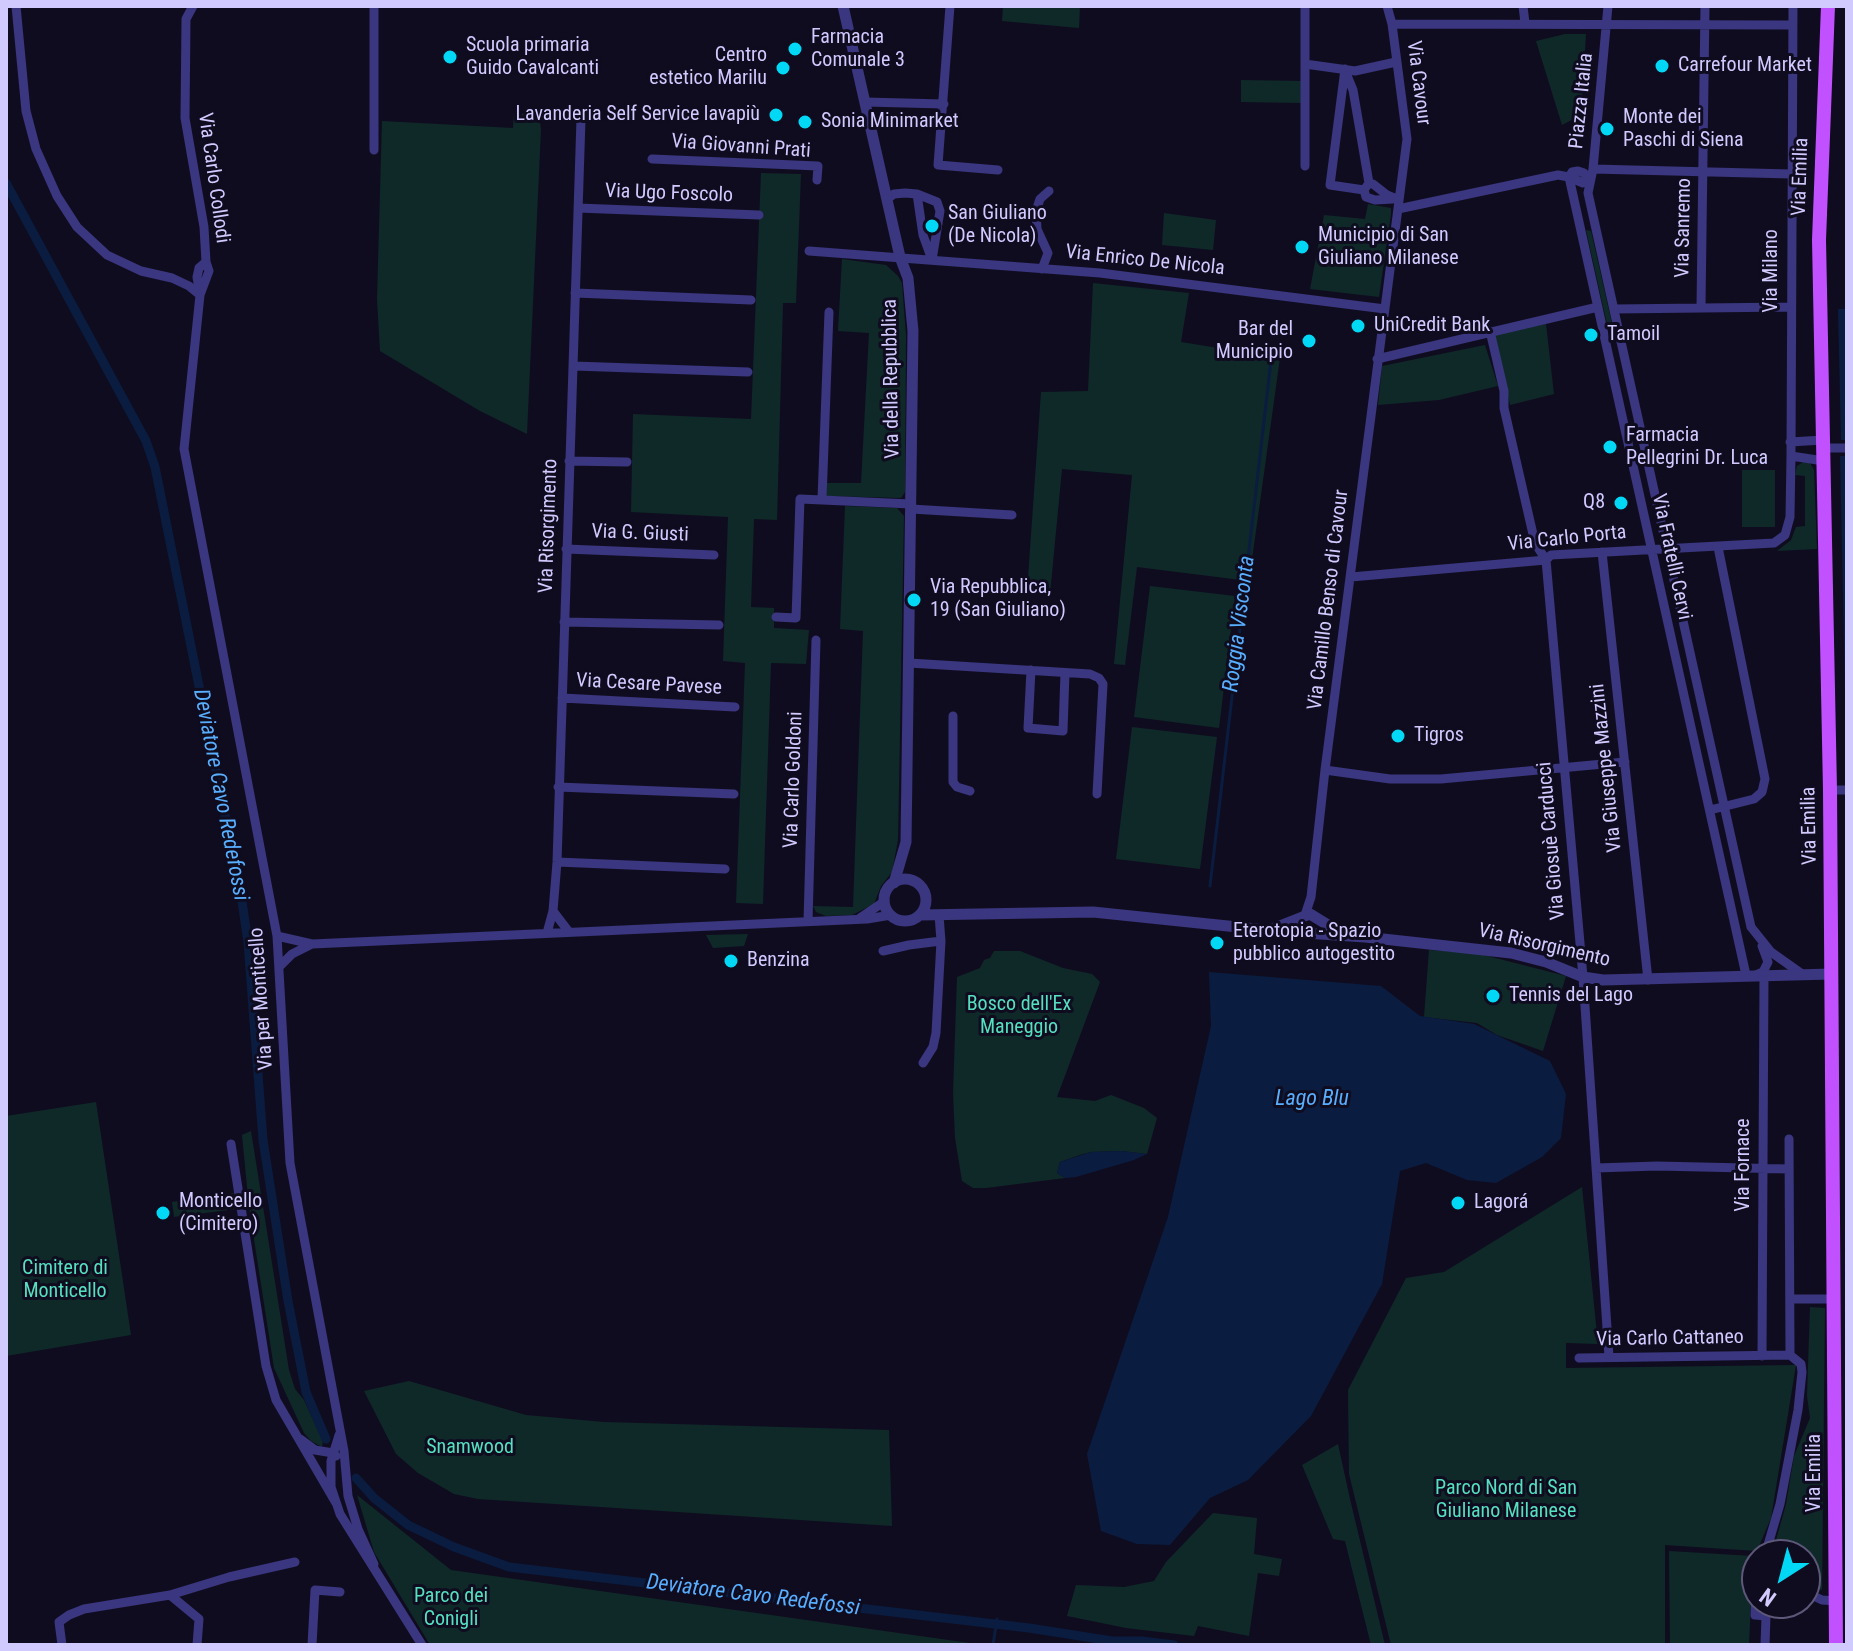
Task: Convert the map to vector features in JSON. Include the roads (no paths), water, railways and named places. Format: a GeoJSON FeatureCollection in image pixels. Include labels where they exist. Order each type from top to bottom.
{"type":"FeatureCollection","features":[{"type":"Feature","properties":{"kind":"main road","name":"Via Emilia"},"geometry":{"type":"LineString","coordinates":[[1828,6],[1819,240],[1830,790],[1836,1645]]}},
{"type":"Feature","properties":{"kind":"street"},"geometry":{"type":"LineString","coordinates":[[16,6],[26,111],[36,149],[57,196],[77,227],[107,255],[141,271],[172,278],[200,295]]}},
{"type":"Feature","properties":{"kind":"street","name":"Via Carlo Collodi"},"geometry":{"type":"LineString","coordinates":[[188,472],[184,449],[200,295],[197,277],[199,268],[206,262],[204,227],[185,118],[186,19],[193,6]]}},
{"type":"Feature","properties":{"kind":"street"},"geometry":{"type":"LineString","coordinates":[[374,6],[374,150]]}},
{"type":"Feature","properties":{"kind":"street","name":"Via della Repubblica"},"geometry":{"type":"LineString","coordinates":[[843,6],[900,257],[908,278],[913,331],[906,842],[915,882]]}},
{"type":"Feature","properties":{"kind":"street"},"geometry":{"type":"LineString","coordinates":[[950,6],[938,165],[998,170]]}},
{"type":"Feature","properties":{"kind":"street"},"geometry":{"type":"LineString","coordinates":[[1305,6],[1305,166]]}},
{"type":"Feature","properties":{"kind":"street","name":"Via Cavour"},"geometry":{"type":"LineString","coordinates":[[1385,309],[1407,139],[1387,6]]}},
{"type":"Feature","properties":{"kind":"street"},"geometry":{"type":"LineString","coordinates":[[1523,6],[1525,23]]}},
{"type":"Feature","properties":{"kind":"street","name":"Piazza Italia"},"geometry":{"type":"LineString","coordinates":[[1589,180],[1593,169],[1608,6]]}},
{"type":"Feature","properties":{"kind":"street","name":"Via Sanremo"},"geometry":{"type":"LineString","coordinates":[[1701,307],[1705,6]]}},
{"type":"Feature","properties":{"kind":"street","name":"Via Milano"},"geometry":{"type":"LineString","coordinates":[[1785,535],[1790,517],[1791,456],[1793,6]]}},
{"type":"Feature","properties":{"kind":"street"},"geometry":{"type":"LineString","coordinates":[[1392,24],[1793,25]]}},
{"type":"Feature","properties":{"kind":"street"},"geometry":{"type":"LineString","coordinates":[[1305,64],[1355,71],[1396,62]]}},
{"type":"Feature","properties":{"kind":"street"},"geometry":{"type":"LineString","coordinates":[[1345,69],[1353,90],[1367,186]]}},
{"type":"Feature","properties":{"kind":"street"},"geometry":{"type":"LineString","coordinates":[[1345,69],[1330,185],[1367,186],[1397,203],[1558,175],[1583,183],[1589,180]]}},
{"type":"Feature","properties":{"kind":"street"},"geometry":{"type":"LineString","coordinates":[[865,102],[944,104]]}},
{"type":"Feature","properties":{"kind":"street","name":"Via Risorgimento"},"geometry":{"type":"LineString","coordinates":[[547,933],[553,911],[557,862],[581,119]]}},
{"type":"Feature","properties":{"kind":"street","name":"Via Giovanni Prati"},"geometry":{"type":"LineString","coordinates":[[652,159],[818,166],[817,180]]}},
{"type":"Feature","properties":{"kind":"street"},"geometry":{"type":"LineString","coordinates":[[1593,169],[1791,174]]}},
{"type":"Feature","properties":{"kind":"street","name":"Via Fratelli Cervi"},"geometry":{"type":"LineString","coordinates":[[1569,177],[1710,810],[1755,975]]}},
{"type":"Feature","properties":{"kind":"street","name":"Via Fratelli Cervi"},"geometry":{"type":"LineString","coordinates":[[1589,180],[1588,193],[1751,927],[1759,940]]}},
{"type":"Feature","properties":{"kind":"street"},"geometry":{"type":"LineString","coordinates":[[1042,269],[1048,253],[1037,229],[1036,211],[1040,199],[1049,191]]}},
{"type":"Feature","properties":{"kind":"street"},"geometry":{"type":"LineString","coordinates":[[887,199],[894,194],[917,194],[937,202],[940,211],[932,260]]}},
{"type":"Feature","properties":{"kind":"street"},"geometry":{"type":"LineString","coordinates":[[917,194],[923,235],[932,260]]}},
{"type":"Feature","properties":{"kind":"street","name":"Via Ugo Foscolo"},"geometry":{"type":"LineString","coordinates":[[578,208],[759,215]]}},
{"type":"Feature","properties":{"kind":"street"},"geometry":{"type":"LineString","coordinates":[[809,251],[900,257]]}},
{"type":"Feature","properties":{"kind":"street","name":"Via Enrico De Nicola"},"geometry":{"type":"LineString","coordinates":[[900,257],[1110,274],[1385,309]]}},
{"type":"Feature","properties":{"kind":"street"},"geometry":{"type":"LineString","coordinates":[[575,293],[751,300]]}},
{"type":"Feature","properties":{"kind":"street"},"geometry":{"type":"LineString","coordinates":[[1377,359],[1598,307]]}},
{"type":"Feature","properties":{"kind":"street"},"geometry":{"type":"LineString","coordinates":[[1614,309],[1790,307]]}},
{"type":"Feature","properties":{"kind":"street","name":"Via Camillo Benso di Cavour"},"geometry":{"type":"LineString","coordinates":[[1309,917],[1385,309]]}},
{"type":"Feature","properties":{"kind":"street"},"geometry":{"type":"LineString","coordinates":[[822,499],[829,312]]}},
{"type":"Feature","properties":{"kind":"street","name":"Via Giosuè Carducci"},"geometry":{"type":"LineString","coordinates":[[1490,331],[1531,529],[1535,543],[1546,560],[1583,977],[1609,1357]]}},
{"type":"Feature","properties":{"kind":"street"},"geometry":{"type":"LineString","coordinates":[[574,366],[748,372]]}},
{"type":"Feature","properties":{"kind":"street"},"geometry":{"type":"LineString","coordinates":[[1790,442],[1823,450]]}},
{"type":"Feature","properties":{"kind":"street"},"geometry":{"type":"LineString","coordinates":[[1791,456],[1847,448]]}},
{"type":"Feature","properties":{"kind":"street"},"geometry":{"type":"LineString","coordinates":[[569,461],[627,462]]}},
{"type":"Feature","properties":{"kind":"street","name":"Via per Monticello"},"geometry":{"type":"LineString","coordinates":[[188,472],[277,936],[290,1163],[340,1432],[348,1496],[358,1529],[374,1564]]}},
{"type":"Feature","properties":{"kind":"street"},"geometry":{"type":"LineString","coordinates":[[776,617],[796,618],[800,499],[1012,515]]}},
{"type":"Feature","properties":{"kind":"street","name":"Via Carlo Porta"},"geometry":{"type":"LineString","coordinates":[[1351,577],[1546,560],[1551,555],[1774,543],[1785,535]]}},
{"type":"Feature","properties":{"kind":"street"},"geometry":{"type":"LineString","coordinates":[[1710,810],[1754,799],[1762,792],[1765,779],[1718,547]]}},
{"type":"Feature","properties":{"kind":"street","name":"Via G. Giusti"},"geometry":{"type":"LineString","coordinates":[[566,549],[714,555]]}},
{"type":"Feature","properties":{"kind":"street","name":"Via Giuseppe Mazzini"},"geometry":{"type":"LineString","coordinates":[[1602,552],[1648,980]]}},
{"type":"Feature","properties":{"kind":"street"},"geometry":{"type":"LineString","coordinates":[[564,622],[719,625]]}},
{"type":"Feature","properties":{"kind":"street","name":"Via Carlo Goldoni"},"geometry":{"type":"LineString","coordinates":[[808,921],[816,640]]}},
{"type":"Feature","properties":{"kind":"street"},"geometry":{"type":"LineString","coordinates":[[909,663],[1090,674],[1099,678],[1103,684],[1097,794]]}},
{"type":"Feature","properties":{"kind":"street"},"geometry":{"type":"LineString","coordinates":[[1031,670],[1028,728],[1063,731],[1065,673]]}},
{"type":"Feature","properties":{"kind":"street","name":"Via Cesare Pavese"},"geometry":{"type":"LineString","coordinates":[[562,698],[735,707]]}},
{"type":"Feature","properties":{"kind":"street"},"geometry":{"type":"LineString","coordinates":[[953,716],[953,782],[957,787],[970,791]]}},
{"type":"Feature","properties":{"kind":"street"},"geometry":{"type":"LineString","coordinates":[[1325,770],[1390,779],[1457,777],[1625,762]]}},
{"type":"Feature","properties":{"kind":"street"},"geometry":{"type":"LineString","coordinates":[[558,787],[734,794]]}},
{"type":"Feature","properties":{"kind":"street"},"geometry":{"type":"LineString","coordinates":[[1830,790],[1847,790]]}},
{"type":"Feature","properties":{"kind":"street","name":"Via della Repubblica"},"geometry":{"type":"LineString","coordinates":[[894,883],[906,842]]}},
{"type":"Feature","properties":{"kind":"street"},"geometry":{"type":"LineString","coordinates":[[557,862],[725,869]]}},
{"type":"Feature","properties":{"kind":"street"},"geometry":{"type":"LineString","coordinates":[[277,936],[312,944],[891,915],[905,921],[920,915],[925,908],[923,889],[905,879],[894,883],[887,890],[885,901],[891,915]]}},
{"type":"Feature","properties":{"kind":"street"},"geometry":{"type":"LineString","coordinates":[[923,1063],[931,1051],[936,1033],[941,941],[946,914],[926,898]]}},
{"type":"Feature","properties":{"kind":"street"},"geometry":{"type":"LineString","coordinates":[[856,919],[885,901]]}},
{"type":"Feature","properties":{"kind":"street"},"geometry":{"type":"LineString","coordinates":[[553,911],[569,932]]}},
{"type":"Feature","properties":{"kind":"street","name":"Via Risorgimento"},"geometry":{"type":"LineString","coordinates":[[920,915],[1093,912],[1272,929],[1511,953],[1546,962],[1583,977],[1603,980],[1832,974]]}},
{"type":"Feature","properties":{"kind":"street"},"geometry":{"type":"LineString","coordinates":[[1308,934],[1317,928],[1309,917]]}},
{"type":"Feature","properties":{"kind":"street","name":"Via Risorgimento"},"geometry":{"type":"LineString","coordinates":[[1272,929],[1309,917],[1345,936]]}},
{"type":"Feature","properties":{"kind":"street"},"geometry":{"type":"LineString","coordinates":[[1759,940],[1802,974]]}},
{"type":"Feature","properties":{"kind":"street"},"geometry":{"type":"LineString","coordinates":[[1755,975],[1763,972],[1768,962],[1759,940]]}},
{"type":"Feature","properties":{"kind":"street"},"geometry":{"type":"LineString","coordinates":[[883,951],[941,941]]}},
{"type":"Feature","properties":{"kind":"street"},"geometry":{"type":"LineString","coordinates":[[280,966],[292,954],[312,944]]}},
{"type":"Feature","properties":{"kind":"street","name":"Via Fornace"},"geometry":{"type":"LineString","coordinates":[[1755,975],[1762,1168],[1762,1356]]}},
{"type":"Feature","properties":{"kind":"street"},"geometry":{"type":"LineString","coordinates":[[1770,1539],[1780,1504],[1798,1410],[1801,1364],[1790,1355],[1789,1139]]}},
{"type":"Feature","properties":{"kind":"street"},"geometry":{"type":"LineString","coordinates":[[231,1144],[266,1366],[276,1400],[355,1540],[374,1564],[422,1645]]}},
{"type":"Feature","properties":{"kind":"street"},"geometry":{"type":"LineString","coordinates":[[1596,1168],[1789,1169]]}},
{"type":"Feature","properties":{"kind":"street"},"geometry":{"type":"LineString","coordinates":[[1790,1299],[1834,1299]]}},
{"type":"Feature","properties":{"kind":"street","name":"Via Carlo Cattaneo"},"geometry":{"type":"LineString","coordinates":[[1579,1358],[1790,1355]]}},
{"type":"Feature","properties":{"kind":"street"},"geometry":{"type":"LineString","coordinates":[[336,1503],[331,1476],[333,1453],[340,1432]]}},
{"type":"Feature","properties":{"kind":"street"},"geometry":{"type":"LineString","coordinates":[[298,1438],[315,1450],[333,1453],[345,1469],[338,1480],[331,1476]]}},
{"type":"Feature","properties":{"kind":"street"},"geometry":{"type":"LineString","coordinates":[[62,1645],[59,1622],[84,1609],[170,1595],[295,1562]]}},
{"type":"Feature","properties":{"kind":"street"},"geometry":{"type":"LineString","coordinates":[[312,1645],[315,1590],[340,1592]]}},
{"type":"Feature","properties":{"kind":"street"},"geometry":{"type":"LineString","coordinates":[[170,1595],[199,1619],[197,1645]]}},
{"type":"Feature","properties":{"kind":"street"},"geometry":{"type":"LineString","coordinates":[[1821,1600],[1836,1601]]}},
{"type":"Feature","properties":{"kind":"street"},"geometry":{"type":"LineString","coordinates":[[1765,1645],[1766,1619]]}},
{"type":"Feature","properties":{"kind":"water"},"geometry":{"type":"Polygon","coordinates":[[[1838,309],[1847,309],[1847,440],[1841,440],[1838,309]]]}},
{"type":"Feature","properties":{"kind":"water"},"geometry":{"type":"Polygon","coordinates":[[[1840,456],[1847,456],[1847,785],[1840,456]]]}},
{"type":"Feature","properties":{"kind":"water","name":"Lago Blu"},"geometry":{"type":"Polygon","coordinates":[[[1209,972],[1381,986],[1420,1016],[1474,1024],[1550,1061],[1566,1094],[1561,1138],[1542,1157],[1496,1183],[1467,1180],[1426,1163],[1400,1171],[1382,1284],[1311,1416],[1248,1480],[1210,1498],[1170,1545],[1137,1544],[1101,1531],[1087,1454],[1168,1217],[1211,1026],[1209,972]]]}},
{"type":"Feature","properties":{"kind":"water"},"geometry":{"type":"Polygon","coordinates":[[[1091,1152],[1147,1154],[1076,1177],[1065,1178],[1057,1173],[1060,1162],[1091,1152]]]}},
{"type":"Feature","properties":{"kind":"waterway","name":"Deviatore Cavo Redefossi"},"geometry":{"type":"LineString","coordinates":[[6,183],[146,441],[155,467],[241,895],[248,942],[263,1140],[288,1301],[306,1392],[326,1439]]}},
{"type":"Feature","properties":{"kind":"waterway","name":"Roggia Visconta"},"geometry":{"type":"LineString","coordinates":[[1210,886],[1271,361]]}},
{"type":"Feature","properties":{"kind":"waterway","name":"Deviatore Cavo Redefossi"},"geometry":{"type":"LineString","coordinates":[[356,1478],[374,1498],[408,1525],[454,1547],[509,1567],[1029,1628],[1112,1641],[1174,1645]]}},
{"type":"Feature","properties":{"kind":"waterway"},"geometry":{"type":"LineString","coordinates":[[993,1645],[997,1619]]}},
{"type":"Feature","properties":{"kind":"place","name":"Farmacia Comunale 3"},"geometry":{"type":"Point","coordinates":[795,49]}},
{"type":"Feature","properties":{"kind":"place","name":"Scuola primaria Guido Cavalcanti"},"geometry":{"type":"Point","coordinates":[450,57]}},
{"type":"Feature","properties":{"kind":"place","name":"Carrefour Market"},"geometry":{"type":"Point","coordinates":[1662,66]}},
{"type":"Feature","properties":{"kind":"place","name":"Centro estetico Marilu"},"geometry":{"type":"Point","coordinates":[783,68]}},
{"type":"Feature","properties":{"kind":"place","name":"Lavanderia Self Service lavapiù"},"geometry":{"type":"Point","coordinates":[776,115]}},
{"type":"Feature","properties":{"kind":"place","name":"Sonia Minimarket"},"geometry":{"type":"Point","coordinates":[805,122]}},
{"type":"Feature","properties":{"kind":"place","name":"Monte dei Paschi di Siena"},"geometry":{"type":"Point","coordinates":[1607,129]}},
{"type":"Feature","properties":{"kind":"place","name":"San Giuliano (De Nicola)"},"geometry":{"type":"Point","coordinates":[932,226]}},
{"type":"Feature","properties":{"kind":"place","name":"Municipio di San Giuliano Milanese"},"geometry":{"type":"Point","coordinates":[1302,247]}},
{"type":"Feature","properties":{"kind":"place","name":"UniCredit Bank"},"geometry":{"type":"Point","coordinates":[1358,326]}},
{"type":"Feature","properties":{"kind":"place","name":"Tamoil"},"geometry":{"type":"Point","coordinates":[1591,335]}},
{"type":"Feature","properties":{"kind":"place","name":"Bar del Municipio"},"geometry":{"type":"Point","coordinates":[1309,341]}},
{"type":"Feature","properties":{"kind":"place","name":"Farmacia Pellegrini Dr. Luca"},"geometry":{"type":"Point","coordinates":[1610,447]}},
{"type":"Feature","properties":{"kind":"place","name":"Q8"},"geometry":{"type":"Point","coordinates":[1621,503]}},
{"type":"Feature","properties":{"kind":"place","name":"Via Repubblica, 19 (San Giuliano)"},"geometry":{"type":"Point","coordinates":[914,600]}},
{"type":"Feature","properties":{"kind":"place","name":"Tigros"},"geometry":{"type":"Point","coordinates":[1398,736]}},
{"type":"Feature","properties":{"kind":"place","name":"Eterotopia - Spazio pubblico autogestito"},"geometry":{"type":"Point","coordinates":[1217,943]}},
{"type":"Feature","properties":{"kind":"place","name":"Benzina"},"geometry":{"type":"Point","coordinates":[731,961]}},
{"type":"Feature","properties":{"kind":"place","name":"Tennis del Lago"},"geometry":{"type":"Point","coordinates":[1493,996]}},
{"type":"Feature","properties":{"kind":"place","name":"Lagorá"},"geometry":{"type":"Point","coordinates":[1458,1203]}},
{"type":"Feature","properties":{"kind":"place","name":"Monticello (Cimitero)"},"geometry":{"type":"Point","coordinates":[163,1213]}},
{"type":"Feature","properties":{"kind":"park label","name":"Bosco dell'Ex Maneggio"},"geometry":{"type":"Point","coordinates":[1019,1016]}},
{"type":"Feature","properties":{"kind":"park label","name":"Cimitero di Monticello"},"geometry":{"type":"Point","coordinates":[65,1280]}},
{"type":"Feature","properties":{"kind":"park label","name":"Snamwood"},"geometry":{"type":"Point","coordinates":[470,1448]}},
{"type":"Feature","properties":{"kind":"park label","name":"Parco Nord di San Giuliano Milanese"},"geometry":{"type":"Point","coordinates":[1506,1500]}},
{"type":"Feature","properties":{"kind":"park label","name":"Parco dei Conigli"},"geometry":{"type":"Point","coordinates":[451,1608]}}]}
